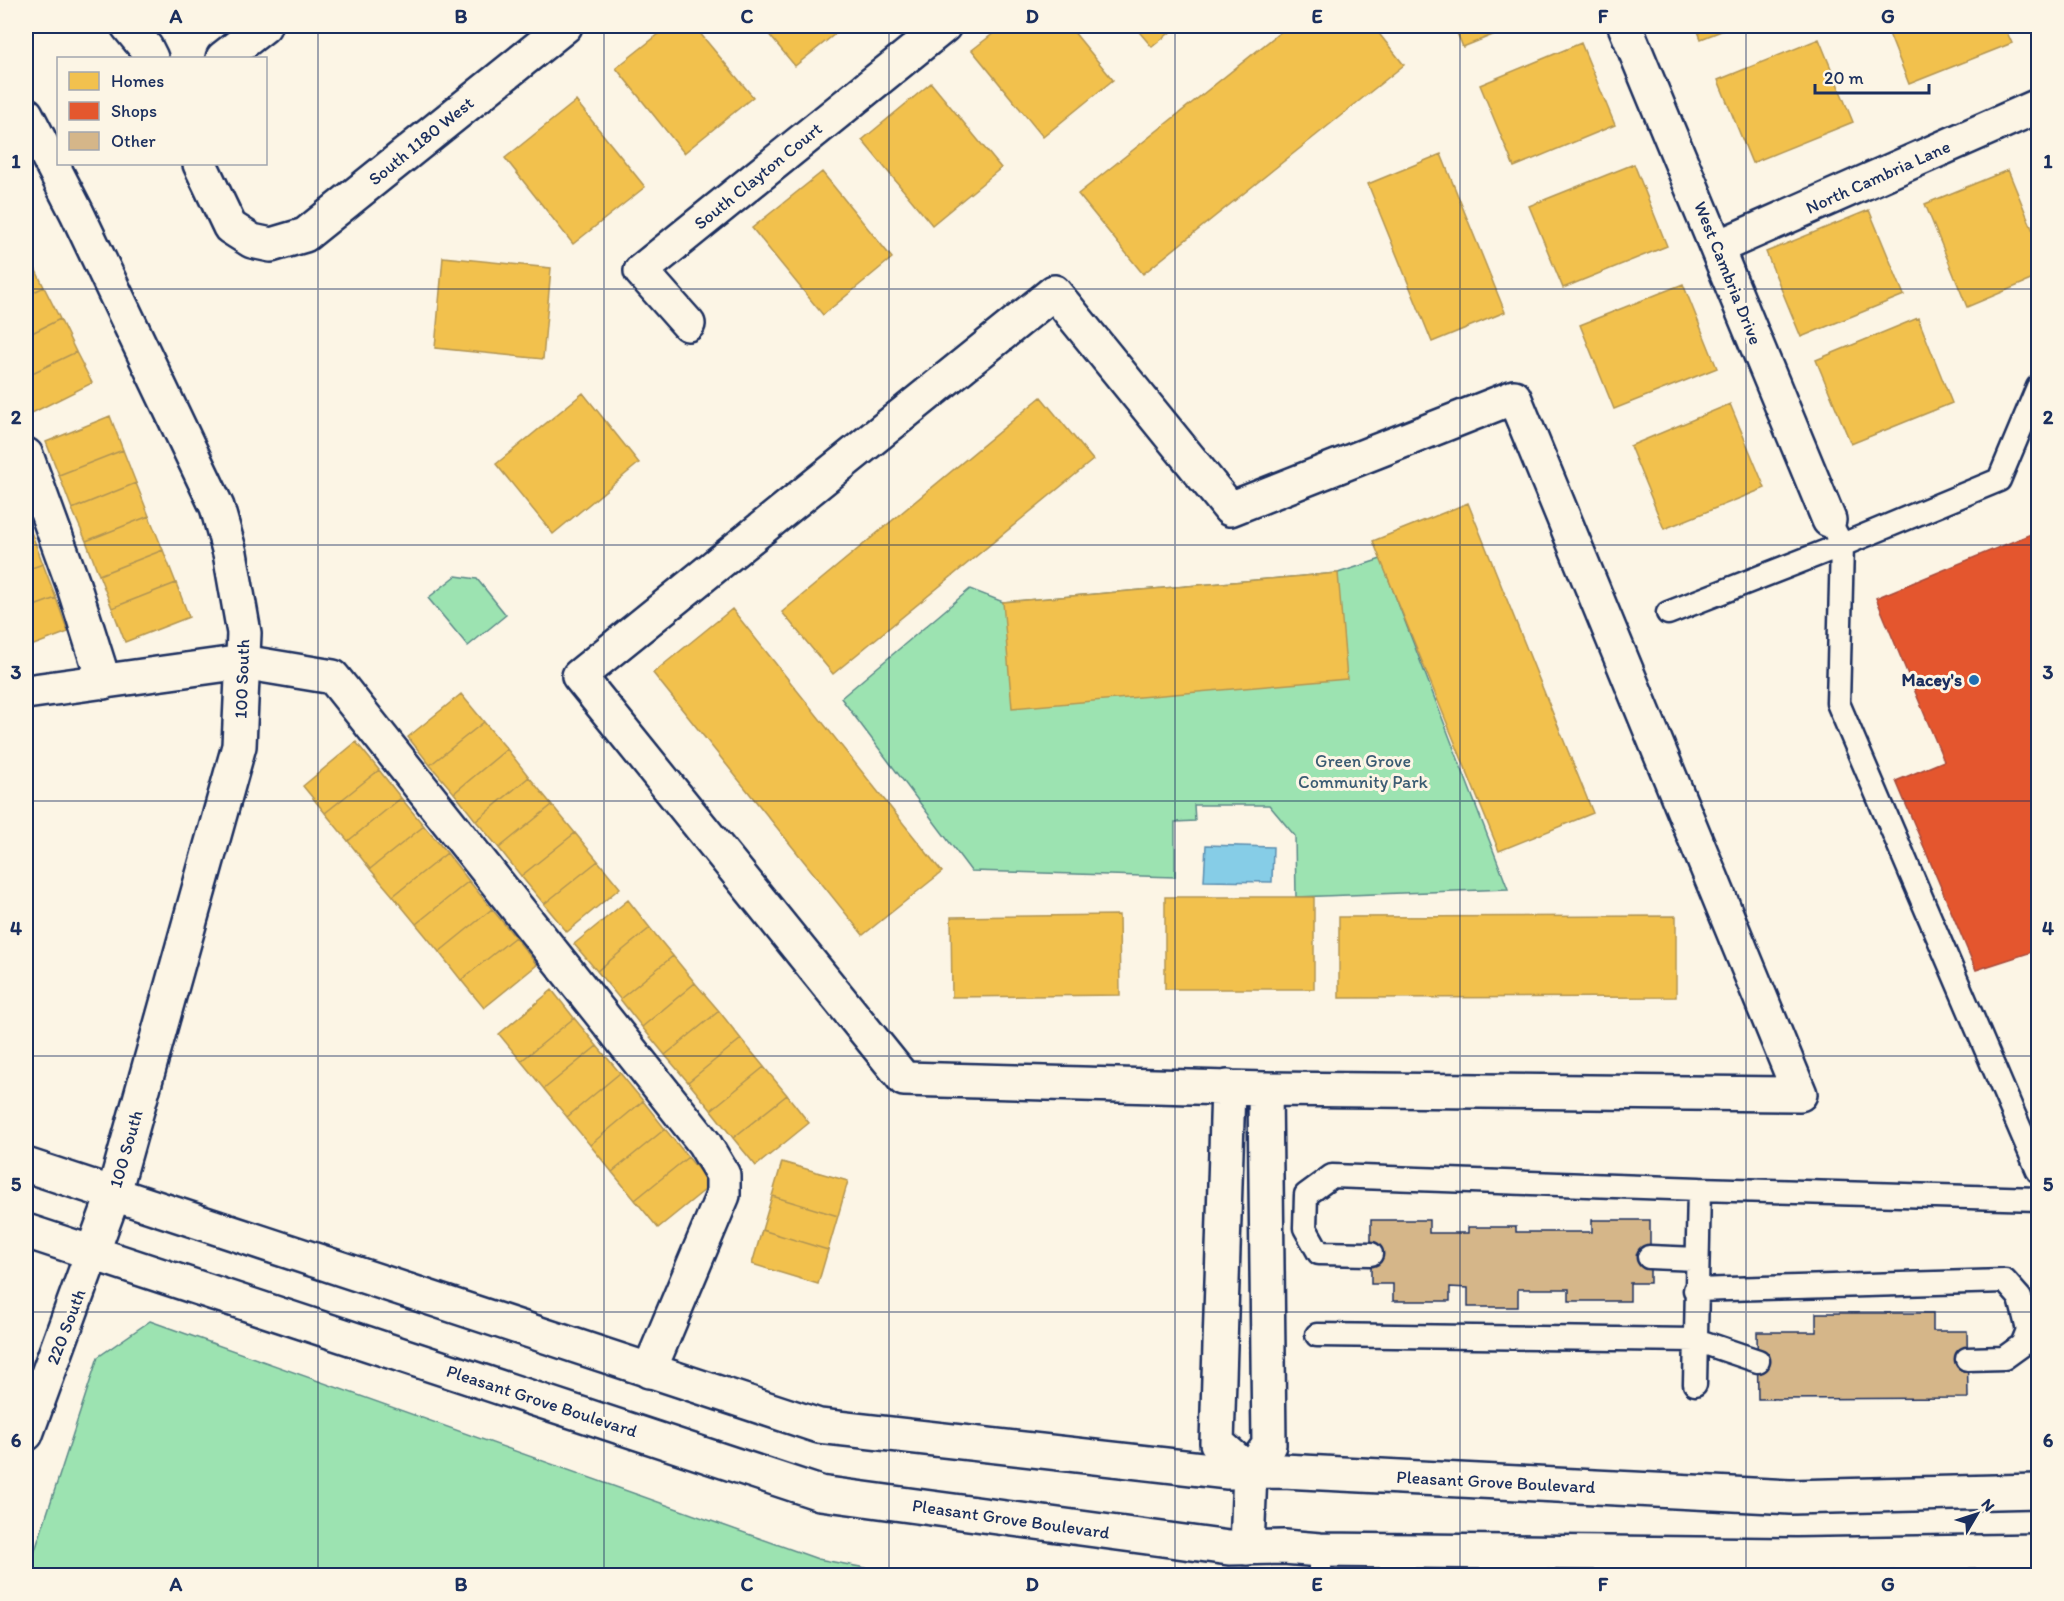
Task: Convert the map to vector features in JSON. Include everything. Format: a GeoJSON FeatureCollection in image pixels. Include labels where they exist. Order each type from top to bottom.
{"type":"FeatureCollection","features":[{"type":"Feature","properties":{"kind":"street"},"geometry":{"type":"LineString","coordinates":[[128,26],[150,57]]}},
{"type":"Feature","properties":{"kind":"street"},"geometry":{"type":"LineString","coordinates":[[224,57],[264,26]]}},
{"type":"Feature","properties":{"kind":"street","name":"South 1180 West"},"geometry":{"type":"LineString","coordinates":[[200,165],[230,227],[252,241],[271,245],[305,235],[565,26]]}},
{"type":"Feature","properties":{"kind":"street","name":"West Cambria Drive"},"geometry":{"type":"LineString","coordinates":[[1625,26],[1836,533]]}},
{"type":"Feature","properties":{"kind":"street","name":"South Clayton Court"},"geometry":{"type":"LineString","coordinates":[[688,324],[641,271],[937,31]]}},
{"type":"Feature","properties":{"kind":"street","name":"North Cambria Lane"},"geometry":{"type":"LineString","coordinates":[[1718,247],[2038,106]]}},
{"type":"Feature","properties":{"kind":"street","name":"100 South"},"geometry":{"type":"LineString","coordinates":[[26,114],[53,151]]}},
{"type":"Feature","properties":{"kind":"street","name":"100 South"},"geometry":{"type":"LineString","coordinates":[[59,165],[217,507],[230,553],[244,633],[239,746],[113,1196],[97,1240]]}},
{"type":"Feature","properties":{"kind":"street"},"geometry":{"type":"LineString","coordinates":[[1054,292],[1230,509],[1514,397],[1800,1094],[1265,1089],[904,1079],[579,676],[1054,292]]}},
{"type":"Feature","properties":{"kind":"street"},"geometry":{"type":"LineString","coordinates":[[26,455],[73,584],[104,682]]}},
{"type":"Feature","properties":{"kind":"street"},"geometry":{"type":"LineString","coordinates":[[26,692],[243,662],[333,677],[704,1143],[723,1174],[723,1195],[649,1371]]}},
{"type":"Feature","properties":{"kind":"street"},"geometry":{"type":"LineString","coordinates":[[1228,1088],[1217,1443],[1251,1472]]}},
{"type":"Feature","properties":{"kind":"street"},"geometry":{"type":"LineString","coordinates":[[1247,1548],[1251,1472],[1269,1445],[1265,1089]]}},
{"type":"Feature","properties":{"kind":"street","name":"Pleasant Grove Boulevard"},"geometry":{"type":"LineString","coordinates":[[26,1165],[113,1196],[819,1426],[1228,1472],[1283,1471],[1790,1497],[2038,1491]]}},
{"type":"Feature","properties":{"kind":"street","name":"Pleasant Grove Boulevard"},"geometry":{"type":"LineString","coordinates":[[26,1231],[97,1240],[820,1493],[1229,1548],[1284,1547],[1320,1563],[1797,1565],[2038,1551]]}},
{"type":"Feature","properties":{"kind":"street","name":"220 South"},"geometry":{"type":"LineString","coordinates":[[26,1434],[97,1240]]}},
{"type":"Feature","properties":{"kind":"street"},"geometry":{"type":"LineString","coordinates":[[1219,1367],[1268,1371]]}},
{"type":"Feature","properties":{"kind":"lane"},"geometry":{"type":"LineString","coordinates":[[1668,613],[1836,533],[1999,480],[2038,387]]}},
{"type":"Feature","properties":{"kind":"lane"},"geometry":{"type":"LineString","coordinates":[[1836,533],[1838,703],[2038,1171]]}},
{"type":"Feature","properties":{"kind":"lane"},"geometry":{"type":"LineString","coordinates":[[1371,1254],[1319,1253],[1305,1228],[1306,1195],[1332,1176],[2038,1198]]}},
{"type":"Feature","properties":{"kind":"lane"},"geometry":{"type":"LineString","coordinates":[[1695,1384],[1695,1290],[1699,1189]]}},
{"type":"Feature","properties":{"kind":"lane"},"geometry":{"type":"LineString","coordinates":[[1650,1257],[1697,1259]]}},
{"type":"Feature","properties":{"kind":"lane"},"geometry":{"type":"LineString","coordinates":[[1695,1290],[2005,1281],[2020,1298],[2028,1330],[2022,1345],[2004,1358],[1967,1359]]}},
{"type":"Feature","properties":{"kind":"lane"},"geometry":{"type":"LineString","coordinates":[[1317,1335],[1696,1340],[1758,1361]]}},
{"type":"Feature","properties":{"kind":"green space","name":"Green Grove Community Park"},"geometry":{"type":"Polygon","coordinates":[[[1381,559],[1508,889],[1296,897],[1295,836],[1269,805],[1194,805],[1195,821],[1175,822],[1175,877],[971,871],[841,698],[970,589],[1003,602],[1338,573],[1381,559]]]}},
{"type":"Feature","properties":{"kind":"green space"},"geometry":{"type":"Polygon","coordinates":[[[456,576],[477,579],[506,615],[468,646],[428,598],[456,576]]]}},
{"type":"Feature","properties":{"kind":"green space"},"geometry":{"type":"Polygon","coordinates":[[[150,1321],[818,1559],[903,1575],[27,1575],[98,1357],[150,1321]]]}},
{"type":"Feature","properties":{"kind":"water"},"geometry":{"type":"Polygon","coordinates":[[[1206,845],[1273,847],[1272,882],[1204,881],[1206,845]]]}},
{"type":"Feature","properties":{"kind":"building: Homes"},"geometry":{"type":"Polygon","coordinates":[[[669,26],[694,26],[753,97],[684,153],[616,68],[669,26]]]}},
{"type":"Feature","properties":{"kind":"building: Homes"},"geometry":{"type":"Polygon","coordinates":[[[762,26],[845,26],[795,66],[762,26]]]}},
{"type":"Feature","properties":{"kind":"building: Homes"},"geometry":{"type":"Polygon","coordinates":[[[1003,26],[1069,26],[1113,80],[1043,137],[972,50],[1003,26]]]}},
{"type":"Feature","properties":{"kind":"building: Homes"},"geometry":{"type":"Polygon","coordinates":[[[1134,26],[1178,26],[1152,47],[1134,26]]]}},
{"type":"Feature","properties":{"kind":"building: Homes"},"geometry":{"type":"Polygon","coordinates":[[[1288,26],[1373,26],[1404,65],[1143,274],[1078,194],[1288,26]]]}},
{"type":"Feature","properties":{"kind":"building: Homes"},"geometry":{"type":"Polygon","coordinates":[[[1454,26],[1515,26],[1463,47],[1454,26]]]}},
{"type":"Feature","properties":{"kind":"building: Homes"},"geometry":{"type":"Polygon","coordinates":[[[1696,26],[1734,26],[1701,39],[1696,26]]]}},
{"type":"Feature","properties":{"kind":"building: Homes"},"geometry":{"type":"Polygon","coordinates":[[[1886,26],[2004,26],[2012,43],[1909,84],[1886,26]]]}},
{"type":"Feature","properties":{"kind":"building: Homes"},"geometry":{"type":"Polygon","coordinates":[[[1819,39],[1853,122],[1752,163],[1718,80],[1819,39]]]}},
{"type":"Feature","properties":{"kind":"building: Homes"},"geometry":{"type":"Polygon","coordinates":[[[1581,43],[1615,125],[1514,167],[1480,85],[1581,43]]]}},
{"type":"Feature","properties":{"kind":"building: Homes"},"geometry":{"type":"Polygon","coordinates":[[[931,83],[1001,168],[932,225],[862,140],[931,83]]]}},
{"type":"Feature","properties":{"kind":"building: Homes"},"geometry":{"type":"Polygon","coordinates":[[[576,101],[645,187],[573,244],[505,158],[576,101]]]}},
{"type":"Feature","properties":{"kind":"building: Homes"},"geometry":{"type":"Polygon","coordinates":[[[1441,154],[1505,312],[1432,342],[1368,184],[1441,154]]]}},
{"type":"Feature","properties":{"kind":"building: Homes"},"geometry":{"type":"Polygon","coordinates":[[[1634,164],[1667,246],[1563,288],[1529,206],[1634,164]]]}},
{"type":"Feature","properties":{"kind":"building: Homes"},"geometry":{"type":"Polygon","coordinates":[[[2008,170],[2038,243],[2038,277],[1967,307],[1925,204],[2008,170]]]}},
{"type":"Feature","properties":{"kind":"building: Homes"},"geometry":{"type":"Polygon","coordinates":[[[822,172],[892,258],[823,315],[752,228],[822,172]]]}},
{"type":"Feature","properties":{"kind":"building: Homes"},"geometry":{"type":"Polygon","coordinates":[[[1869,210],[1904,295],[1801,337],[1766,252],[1869,210]]]}},
{"type":"Feature","properties":{"kind":"building: Homes"},"geometry":{"type":"Polygon","coordinates":[[[28,254],[44,287],[26,296],[26,256],[28,254]]]}},
{"type":"Feature","properties":{"kind":"building: Homes"},"geometry":{"type":"Polygon","coordinates":[[[443,257],[551,268],[543,359],[435,348],[443,257]]]}},
{"type":"Feature","properties":{"kind":"building: Homes"},"geometry":{"type":"Polygon","coordinates":[[[1683,284],[1717,368],[1614,409],[1580,325],[1683,284]]]}},
{"type":"Feature","properties":{"kind":"building: Homes"},"geometry":{"type":"Polygon","coordinates":[[[44,287],[60,319],[26,336],[26,296],[44,287]]]}},
{"type":"Feature","properties":{"kind":"building: Homes"},"geometry":{"type":"Polygon","coordinates":[[[1918,318],[1952,403],[1851,444],[1816,360],[1918,318]]]}},
{"type":"Feature","properties":{"kind":"building: Homes"},"geometry":{"type":"Polygon","coordinates":[[[60,319],[76,352],[26,376],[26,336],[60,319]]]}},
{"type":"Feature","properties":{"kind":"building: Homes"},"geometry":{"type":"Polygon","coordinates":[[[76,352],[92,383],[30,414],[26,405],[26,376],[76,352]]]}},
{"type":"Feature","properties":{"kind":"building: Homes"},"geometry":{"type":"Polygon","coordinates":[[[583,393],[639,463],[553,534],[496,464],[583,393]]]}},
{"type":"Feature","properties":{"kind":"building: Homes"},"geometry":{"type":"Polygon","coordinates":[[[1041,397],[1093,460],[833,674],[782,612],[1041,397]]]}},
{"type":"Feature","properties":{"kind":"building: Homes"},"geometry":{"type":"Polygon","coordinates":[[[1730,404],[1765,488],[1664,529],[1630,446],[1730,404]]]}},
{"type":"Feature","properties":{"kind":"building: Homes"},"geometry":{"type":"Polygon","coordinates":[[[110,416],[123,450],[59,475],[46,442],[110,416]]]}},
{"type":"Feature","properties":{"kind":"building: Homes"},"geometry":{"type":"Polygon","coordinates":[[[123,450],[136,483],[72,509],[59,475],[123,450]]]}},
{"type":"Feature","properties":{"kind":"building: Homes"},"geometry":{"type":"Polygon","coordinates":[[[136,483],[149,516],[86,541],[72,509],[136,483]]]}},
{"type":"Feature","properties":{"kind":"building: Homes"},"geometry":{"type":"Polygon","coordinates":[[[1468,503],[1593,813],[1499,851],[1373,541],[1468,503]]]}},
{"type":"Feature","properties":{"kind":"building: Homes"},"geometry":{"type":"Polygon","coordinates":[[[149,516],[163,550],[99,575],[86,541],[149,516]]]}},
{"type":"Feature","properties":{"kind":"building: Homes"},"geometry":{"type":"Polygon","coordinates":[[[30,529],[43,564],[26,570],[26,531],[30,529]]]}},
{"type":"Feature","properties":{"kind":"building: Homes"},"geometry":{"type":"Polygon","coordinates":[[[163,550],[176,583],[112,608],[99,575],[163,550]]]}},
{"type":"Feature","properties":{"kind":"building: Homes"},"geometry":{"type":"Polygon","coordinates":[[[43,564],[56,598],[26,609],[26,570],[43,564]]]}},
{"type":"Feature","properties":{"kind":"building: Homes"},"geometry":{"type":"Polygon","coordinates":[[[1338,573],[1347,679],[1012,708],[1003,602],[1338,573]]]}},
{"type":"Feature","properties":{"kind":"building: Homes"},"geometry":{"type":"Polygon","coordinates":[[[176,583],[189,617],[125,642],[112,608],[176,583]]]}},
{"type":"Feature","properties":{"kind":"building: Homes"},"geometry":{"type":"Polygon","coordinates":[[[56,598],[68,632],[26,648],[26,609],[56,598]]]}},
{"type":"Feature","properties":{"kind":"building: Homes"},"geometry":{"type":"Polygon","coordinates":[[[732,609],[942,872],[863,935],[653,673],[732,609]]]}},
{"type":"Feature","properties":{"kind":"building: Homes"},"geometry":{"type":"Polygon","coordinates":[[[461,694],[484,722],[430,765],[408,737],[461,694]]]}},
{"type":"Feature","properties":{"kind":"building: Homes"},"geometry":{"type":"Polygon","coordinates":[[[484,722],[507,749],[454,793],[430,765],[484,722]]]}},
{"type":"Feature","properties":{"kind":"building: Homes"},"geometry":{"type":"Polygon","coordinates":[[[356,742],[379,770],[325,813],[303,786],[356,742]]]}},
{"type":"Feature","properties":{"kind":"building: Homes"},"geometry":{"type":"Polygon","coordinates":[[[507,749],[529,777],[476,821],[454,793],[507,749]]]}},
{"type":"Feature","properties":{"kind":"building: Homes"},"geometry":{"type":"Polygon","coordinates":[[[379,770],[401,798],[348,841],[325,813],[379,770]]]}},
{"type":"Feature","properties":{"kind":"building: Homes"},"geometry":{"type":"Polygon","coordinates":[[[529,777],[552,805],[499,848],[476,821],[529,777]]]}},
{"type":"Feature","properties":{"kind":"building: Homes"},"geometry":{"type":"Polygon","coordinates":[[[401,798],[424,826],[370,869],[348,841],[401,798]]]}},
{"type":"Feature","properties":{"kind":"building: Homes"},"geometry":{"type":"Polygon","coordinates":[[[552,805],[575,833],[521,876],[499,848],[552,805]]]}},
{"type":"Feature","properties":{"kind":"building: Homes"},"geometry":{"type":"Polygon","coordinates":[[[424,826],[447,853],[393,896],[370,869],[424,826]]]}},
{"type":"Feature","properties":{"kind":"building: Homes"},"geometry":{"type":"Polygon","coordinates":[[[575,833],[598,861],[544,904],[521,876],[575,833]]]}},
{"type":"Feature","properties":{"kind":"building: Homes"},"geometry":{"type":"Polygon","coordinates":[[[447,853],[469,881],[416,924],[393,896],[447,853]]]}},
{"type":"Feature","properties":{"kind":"building: Homes"},"geometry":{"type":"Polygon","coordinates":[[[598,861],[620,888],[567,932],[544,904],[598,861]]]}},
{"type":"Feature","properties":{"kind":"building: Homes"},"geometry":{"type":"Polygon","coordinates":[[[469,881],[492,909],[439,952],[416,924],[469,881]]]}},
{"type":"Feature","properties":{"kind":"building: Homes"},"geometry":{"type":"Polygon","coordinates":[[[1165,897],[1314,897],[1314,989],[1165,989],[1165,897]]]}},
{"type":"Feature","properties":{"kind":"building: Homes"},"geometry":{"type":"Polygon","coordinates":[[[628,900],[650,928],[597,971],[574,944],[628,900]]]}},
{"type":"Feature","properties":{"kind":"building: Homes"},"geometry":{"type":"Polygon","coordinates":[[[492,909],[515,937],[461,980],[439,952],[492,909]]]}},
{"type":"Feature","properties":{"kind":"building: Homes"},"geometry":{"type":"Polygon","coordinates":[[[1119,915],[1120,995],[952,997],[951,917],[1119,915]]]}},
{"type":"Feature","properties":{"kind":"building: Homes"},"geometry":{"type":"Polygon","coordinates":[[[1676,916],[1676,997],[1339,998],[1339,917],[1676,916]]]}},
{"type":"Feature","properties":{"kind":"building: Homes"},"geometry":{"type":"Polygon","coordinates":[[[650,928],[673,956],[620,999],[597,971],[650,928]]]}},
{"type":"Feature","properties":{"kind":"building: Homes"},"geometry":{"type":"Polygon","coordinates":[[[515,937],[537,965],[484,1008],[461,980],[515,937]]]}},
{"type":"Feature","properties":{"kind":"building: Homes"},"geometry":{"type":"Polygon","coordinates":[[[673,956],[695,983],[642,1027],[620,999],[673,956]]]}},
{"type":"Feature","properties":{"kind":"building: Homes"},"geometry":{"type":"Polygon","coordinates":[[[695,983],[719,1011],[665,1055],[642,1027],[695,983]]]}},
{"type":"Feature","properties":{"kind":"building: Homes"},"geometry":{"type":"Polygon","coordinates":[[[552,990],[574,1018],[521,1061],[499,1034],[552,990]]]}},
{"type":"Feature","properties":{"kind":"building: Homes"},"geometry":{"type":"Polygon","coordinates":[[[719,1011],[741,1039],[688,1082],[665,1055],[719,1011]]]}},
{"type":"Feature","properties":{"kind":"building: Homes"},"geometry":{"type":"Polygon","coordinates":[[[574,1018],[597,1046],[544,1089],[521,1061],[574,1018]]]}},
{"type":"Feature","properties":{"kind":"building: Homes"},"geometry":{"type":"Polygon","coordinates":[[[741,1039],[764,1067],[711,1110],[688,1082],[741,1039]]]}},
{"type":"Feature","properties":{"kind":"building: Homes"},"geometry":{"type":"Polygon","coordinates":[[[597,1046],[620,1073],[567,1117],[544,1089],[597,1046]]]}},
{"type":"Feature","properties":{"kind":"building: Homes"},"geometry":{"type":"Polygon","coordinates":[[[764,1067],[787,1095],[733,1138],[711,1110],[764,1067]]]}},
{"type":"Feature","properties":{"kind":"building: Homes"},"geometry":{"type":"Polygon","coordinates":[[[620,1073],[643,1101],[590,1145],[567,1117],[620,1073]]]}},
{"type":"Feature","properties":{"kind":"building: Homes"},"geometry":{"type":"Polygon","coordinates":[[[787,1095],[809,1123],[756,1166],[733,1138],[787,1095]]]}},
{"type":"Feature","properties":{"kind":"building: Homes"},"geometry":{"type":"Polygon","coordinates":[[[643,1101],[665,1129],[612,1172],[590,1145],[643,1101]]]}},
{"type":"Feature","properties":{"kind":"building: Homes"},"geometry":{"type":"Polygon","coordinates":[[[665,1129],[688,1157],[635,1200],[612,1172],[665,1129]]]}},
{"type":"Feature","properties":{"kind":"building: Homes"},"geometry":{"type":"Polygon","coordinates":[[[688,1157],[711,1185],[658,1228],[635,1200],[688,1157]]]}},
{"type":"Feature","properties":{"kind":"building: Homes"},"geometry":{"type":"Polygon","coordinates":[[[782,1162],[848,1181],[838,1216],[772,1196],[782,1162]]]}},
{"type":"Feature","properties":{"kind":"building: Homes"},"geometry":{"type":"Polygon","coordinates":[[[772,1196],[838,1216],[828,1250],[762,1230],[772,1196]]]}},
{"type":"Feature","properties":{"kind":"building: Homes"},"geometry":{"type":"Polygon","coordinates":[[[762,1230],[828,1250],[818,1284],[752,1264],[762,1230]]]}},
{"type":"Feature","properties":{"kind":"building: Shops","name":"Macey's"},"geometry":{"type":"Polygon","coordinates":[[[2038,531],[2038,950],[1976,970],[1896,781],[1944,761],[1876,598],[2038,531]]]}},
{"type":"Feature","properties":{"kind":"building: Other"},"geometry":{"type":"Polygon","coordinates":[[[1371,1220],[1429,1220],[1429,1233],[1468,1233],[1468,1227],[1516,1227],[1516,1232],[1592,1232],[1592,1220],[1650,1220],[1650,1283],[1630,1283],[1630,1301],[1569,1301],[1569,1289],[1518,1289],[1518,1307],[1468,1307],[1468,1288],[1450,1287],[1450,1301],[1393,1301],[1393,1284],[1371,1284],[1371,1220]]]}},
{"type":"Feature","properties":{"kind":"building: Other"},"geometry":{"type":"Polygon","coordinates":[[[1816,1313],[1933,1313],[1933,1331],[1967,1331],[1968,1398],[1758,1399],[1757,1332],[1816,1332],[1816,1313]]]}},
{"type":"Feature","properties":{"kind":"place","name":"Macey's"},"geometry":{"type":"Point","coordinates":[1974,680]}}]}
